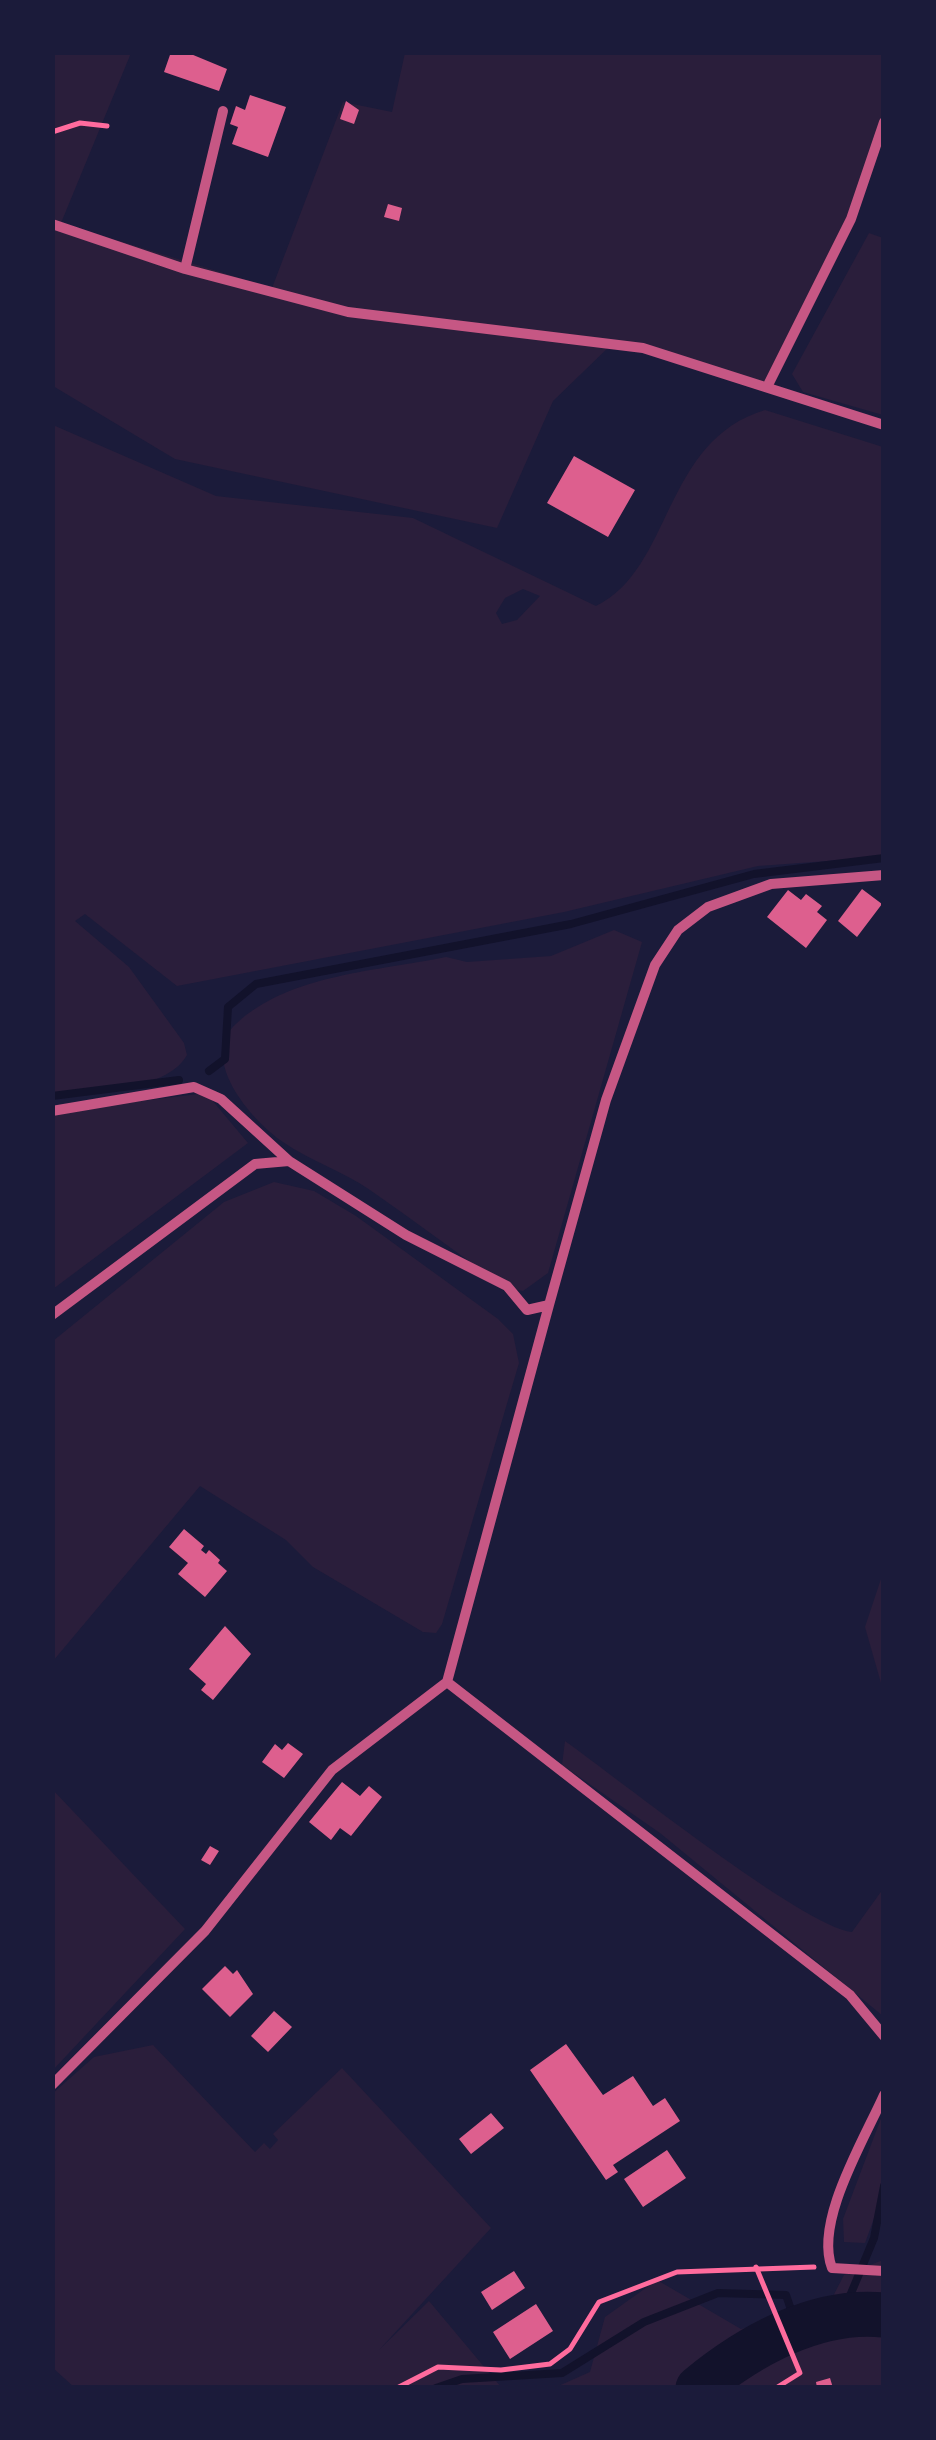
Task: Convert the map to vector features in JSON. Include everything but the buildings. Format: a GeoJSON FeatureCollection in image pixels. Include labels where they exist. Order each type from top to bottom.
{"type":"FeatureCollection","features":[{"type":"Feature","properties":{"kind":"street"},"geometry":{"type":"LineString","coordinates":[[185,269],[223,111]]}},
{"type":"Feature","properties":{"kind":"street"},"geometry":{"type":"LineString","coordinates":[[767,387],[851,219],[884,122]]}},
{"type":"Feature","properties":{"kind":"street"},"geometry":{"type":"LineString","coordinates":[[52,224],[185,269],[272,288],[348,312],[643,348],[884,425]]}},
{"type":"Feature","properties":{"kind":"street"},"geometry":{"type":"LineString","coordinates":[[52,2085],[205,1931],[332,1770],[447,1682],[606,1100],[655,964],[678,930],[708,907],[771,884],[884,875]]}},
{"type":"Feature","properties":{"kind":"street"},"geometry":{"type":"LineString","coordinates":[[52,1111],[194,1087],[221,1099],[289,1161],[406,1235],[507,1286],[527,1310],[549,1305]]}},
{"type":"Feature","properties":{"kind":"street"},"geometry":{"type":"LineString","coordinates":[[52,1315],[255,1164],[289,1161]]}},
{"type":"Feature","properties":{"kind":"street"},"geometry":{"type":"LineString","coordinates":[[447,1682],[850,1995],[884,2036]]}},
{"type":"Feature","properties":{"kind":"street"},"geometry":{"type":"LineString","coordinates":[[884,2096],[827,2226],[826,2252],[832,2268],[884,2271]]}},
{"type":"Feature","properties":{"kind":"path"},"geometry":{"type":"LineString","coordinates":[[52,132],[80,123],[107,126]]}},
{"type":"Feature","properties":{"kind":"path"},"geometry":{"type":"LineString","coordinates":[[756,2267],[800,2373],[776,2388]]}},
{"type":"Feature","properties":{"kind":"path"},"geometry":{"type":"LineString","coordinates":[[396,2388],[438,2368],[501,2370],[550,2364],[570,2348],[599,2302],[677,2272],[832,2268]]}},
{"type":"Feature","properties":{"kind":"shaded area"},"geometry":{"type":"Polygon","coordinates":[[[52,53],[131,53],[61,223],[272,288],[343,102],[392,112],[405,53],[883,53],[883,122],[851,219],[767,387],[612,344],[553,401],[497,528],[175,459],[53,386],[52,53]]]}},
{"type":"Feature","properties":{"kind":"shaded area"},"geometry":{"type":"Polygon","coordinates":[[[869,233],[883,238],[883,415],[803,392],[792,374],[869,233]]]}},
{"type":"Feature","properties":{"kind":"shaded area"},"geometry":{"type":"Polygon","coordinates":[[[765,410],[883,447],[883,857],[758,866],[564,912],[177,986],[85,914],[75,921],[129,967],[184,1043],[187,1055],[162,1077],[145,1083],[53,1095],[53,425],[216,496],[413,518],[596,606],[621,588],[640,564],[687,476],[706,448],[731,426],[765,410]],[[523,589],[505,598],[496,613],[502,624],[517,620],[540,596],[523,589]]]}},
{"type":"Feature","properties":{"kind":"shaded area"},"geometry":{"type":"Polygon","coordinates":[[[614,930],[642,942],[548,1273],[523,1291],[507,1288],[370,1190],[283,1142],[244,1104],[226,1070],[226,1037],[237,1023],[258,1007],[309,984],[446,957],[467,962],[551,956],[614,930]]]}},
{"type":"Feature","properties":{"kind":"shaded area"},"geometry":{"type":"Polygon","coordinates":[[[206,1093],[248,1143],[53,1289],[53,1112],[206,1093]]]}},
{"type":"Feature","properties":{"kind":"shaded area"},"geometry":{"type":"Polygon","coordinates":[[[274,1182],[314,1191],[356,1216],[513,1334],[519,1363],[442,1624],[436,1633],[423,1632],[313,1567],[286,1540],[200,1486],[53,1661],[53,1341],[224,1202],[274,1182]]]}},
{"type":"Feature","properties":{"kind":"shaded area"},"geometry":{"type":"Polygon","coordinates":[[[883,1573],[883,1690],[865,1627],[883,1573]]]}},
{"type":"Feature","properties":{"kind":"shaded area"},"geometry":{"type":"Polygon","coordinates":[[[565,1741],[754,1879],[828,1924],[852,1932],[883,1889],[883,2016],[660,1833],[562,1765],[565,1741]]]}},
{"type":"Feature","properties":{"kind":"shaded area"},"geometry":{"type":"Polygon","coordinates":[[[52,1789],[185,1929],[53,2070],[52,2070],[52,1789]]]}},
{"type":"Feature","properties":{"kind":"shaded area"},"geometry":{"type":"Polygon","coordinates":[[[153,2045],[255,2152],[264,2143],[270,2149],[278,2140],[273,2134],[342,2068],[491,2228],[379,2350],[429,2301],[501,2387],[74,2387],[53,2368],[52,2094],[94,2057],[153,2045]]]}},
{"type":"Feature","properties":{"kind":"shaded area"},"geometry":{"type":"Polygon","coordinates":[[[883,2113],[883,2194],[865,2243],[844,2242],[843,2219],[883,2113]]]}},
{"type":"Feature","properties":{"kind":"shaded area"},"geometry":{"type":"Polygon","coordinates":[[[883,2260],[883,2387],[554,2388],[590,2372],[605,2317],[657,2280],[741,2329],[827,2308],[844,2275],[883,2260]]]}},
{"type":"Feature","properties":{"kind":"waterway"},"geometry":{"type":"LineString","coordinates":[[209,1071],[225,1059],[228,1007],[256,984],[571,924],[754,874],[884,858]]}},
{"type":"Feature","properties":{"kind":"waterway"},"geometry":{"type":"LineString","coordinates":[[52,1096],[179,1080]]}},
{"type":"Feature","properties":{"kind":"waterway"},"geometry":{"type":"LineString","coordinates":[[842,2315],[874,2238],[884,2186]]}},
{"type":"Feature","properties":{"kind":"waterway"},"geometry":{"type":"LineString","coordinates":[[436,2388],[462,2379],[562,2373],[644,2322],[718,2293],[786,2295],[797,2327]]}},
{"type":"Feature","properties":{"kind":"waterway"},"geometry":{"type":"LineString","coordinates":[[698,2388],[739,2358],[785,2333],[833,2318],[884,2315]]}}]}
